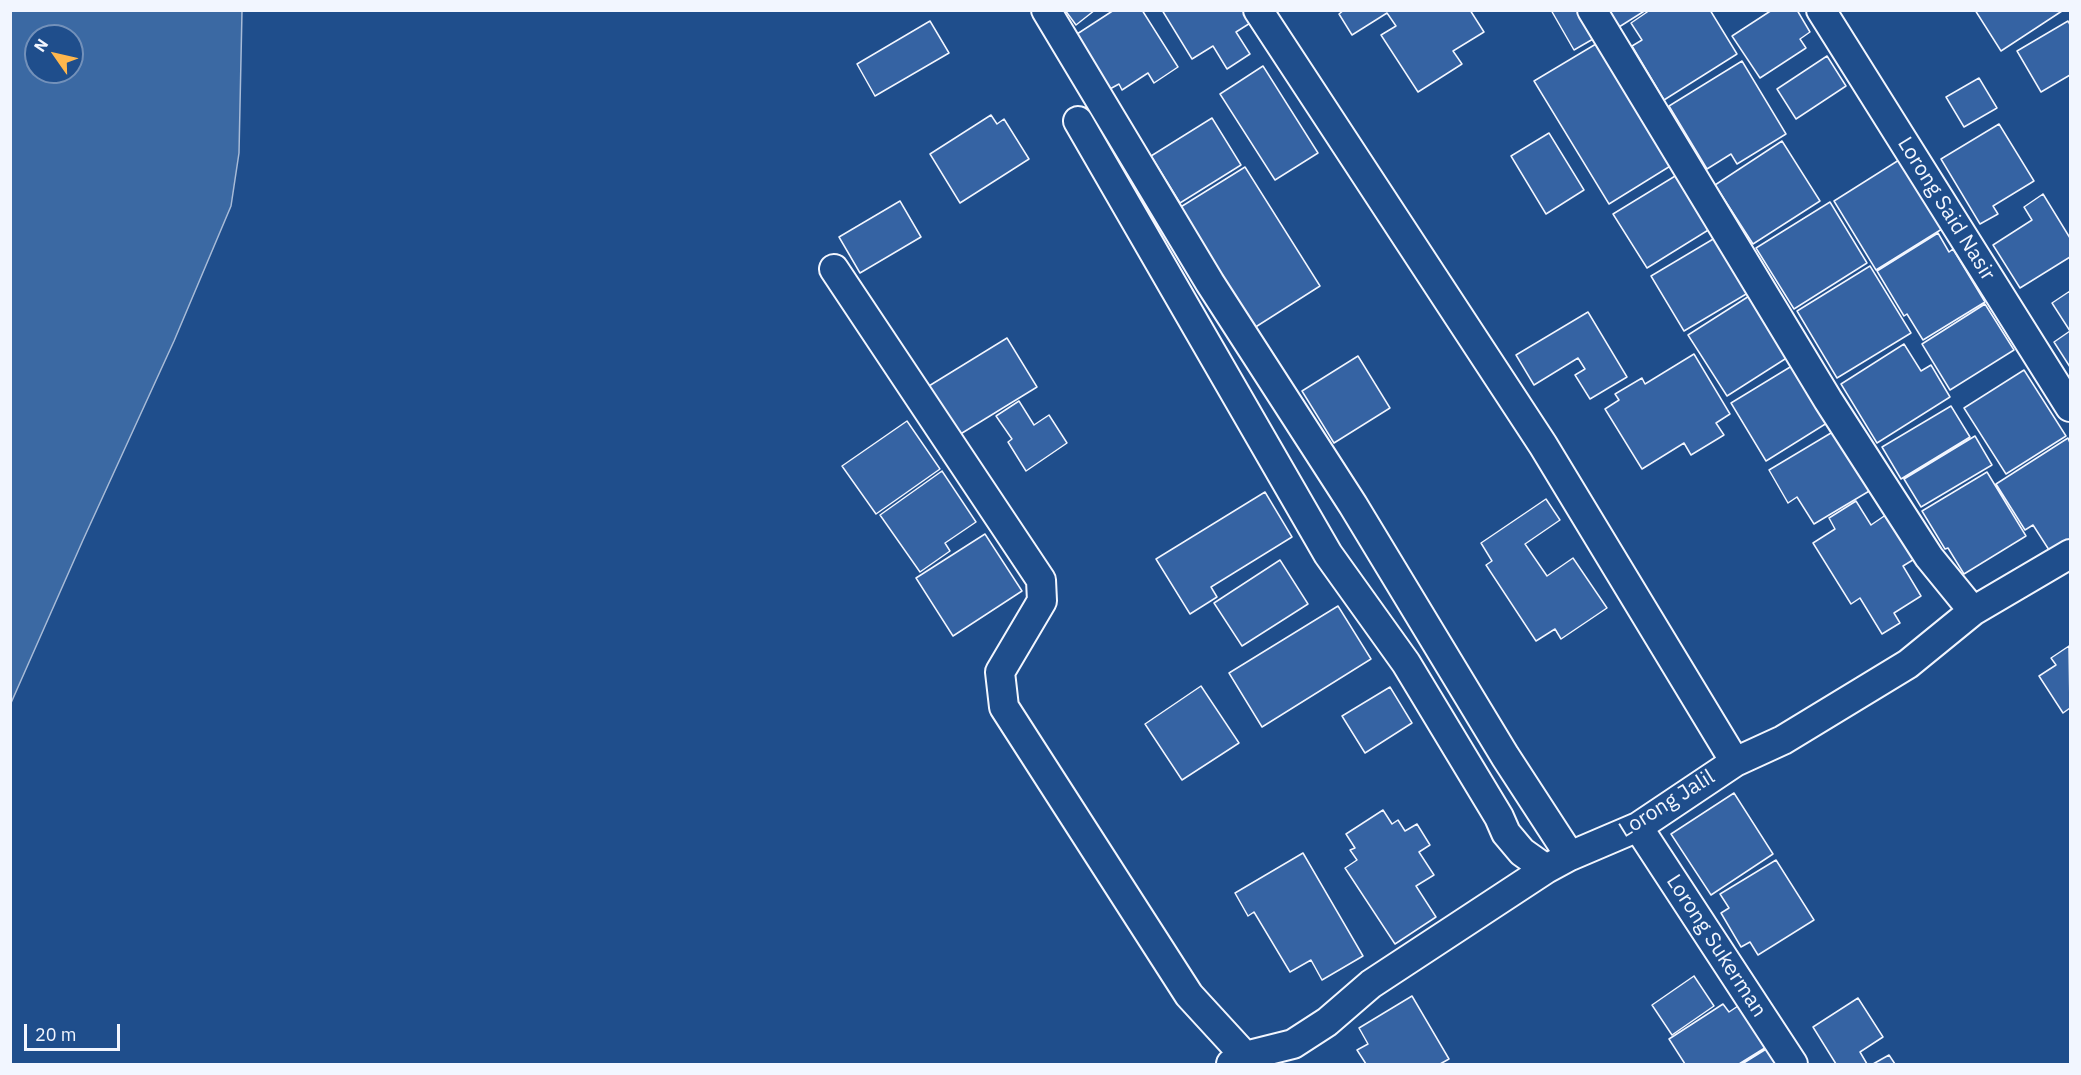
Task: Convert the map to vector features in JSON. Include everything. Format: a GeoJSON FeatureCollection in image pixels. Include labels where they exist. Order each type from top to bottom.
{"type":"FeatureCollection","features":[{"type":"Feature","properties":{"kind":"street"},"geometry":{"type":"LineString","coordinates":[[1046,10],[1210,283],[1353,505],[1505,756],[1558,863]]}},
{"type":"Feature","properties":{"kind":"street"},"geometry":{"type":"LineString","coordinates":[[1258,10],[1543,445],[1735,762]]}},
{"type":"Feature","properties":{"kind":"street"},"geometry":{"type":"LineString","coordinates":[[1592,10],[1828,400],[1929,557],[1974,611]]}},
{"type":"Feature","properties":{"kind":"street","name":"Lorong Said Nasir"},"geometry":{"type":"LineString","coordinates":[[1821,10],[2070,407]]}},
{"type":"Feature","properties":{"kind":"street"},"geometry":{"type":"LineString","coordinates":[[1078,121],[1328,554],[1406,663],[1506,833],[1522,852],[1558,863]]}},
{"type":"Feature","properties":{"kind":"street"},"geometry":{"type":"LineString","coordinates":[[834,269],[1041,580],[1042,601],[1000,672],[1004,707],[1189,995],[1238,1060]]}},
{"type":"Feature","properties":{"kind":"street","name":"Lorong Jalil"},"geometry":{"type":"LineString","coordinates":[[1238,1060],[1293,1044],[1327,1022],[1371,984],[1558,863],[1638,827],[1735,762],[1783,740],[1908,664],[1974,611],[2070,554]]}},
{"type":"Feature","properties":{"kind":"street","name":"Lorong Sukerman"},"geometry":{"type":"LineString","coordinates":[[1638,827],[1793,1065]]}},
{"type":"Feature","properties":{"kind":"water"},"geometry":{"type":"Polygon","coordinates":[[[11,10],[242,11],[239,153],[231,206],[174,341],[11,703],[11,10]]]}},
{"type":"Feature","properties":{"kind":"building"},"geometry":{"type":"Polygon","coordinates":[[[1065,10],[1095,10],[1076,25],[1065,10]]]}},
{"type":"Feature","properties":{"kind":"building"},"geometry":{"type":"Polygon","coordinates":[[[1114,10],[1142,10],[1178,67],[1154,83],[1148,73],[1122,90],[1119,84],[1108,90],[1074,36],[1114,10]]]}},
{"type":"Feature","properties":{"kind":"building"},"geometry":{"type":"Polygon","coordinates":[[[1162,10],[1249,10],[1255,20],[1236,32],[1250,54],[1227,69],[1213,46],[1192,59],[1162,10]]]}},
{"type":"Feature","properties":{"kind":"building"},"geometry":{"type":"Polygon","coordinates":[[[1344,10],[1470,10],[1484,32],[1453,51],[1462,64],[1418,92],[1381,35],[1396,26],[1387,13],[1352,35],[1339,14],[1344,10]]]}},
{"type":"Feature","properties":{"kind":"building"},"geometry":{"type":"Polygon","coordinates":[[[1551,10],[1585,10],[1600,35],[1574,50],[1551,10]]]}},
{"type":"Feature","properties":{"kind":"building"},"geometry":{"type":"Polygon","coordinates":[[[1609,10],[1646,10],[1619,27],[1609,10]]]}},
{"type":"Feature","properties":{"kind":"building"},"geometry":{"type":"Polygon","coordinates":[[[1650,10],[1710,10],[1737,54],[1664,100],[1632,46],[1642,40],[1631,23],[1650,10]]]}},
{"type":"Feature","properties":{"kind":"building"},"geometry":{"type":"Polygon","coordinates":[[[1772,10],[1797,10],[1810,32],[1800,39],[1806,48],[1760,78],[1732,36],[1772,10]]]}},
{"type":"Feature","properties":{"kind":"building"},"geometry":{"type":"Polygon","coordinates":[[[1975,10],[2062,10],[2062,11],[2001,51],[1975,10]]]}},
{"type":"Feature","properties":{"kind":"building"},"geometry":{"type":"Polygon","coordinates":[[[930,21],[949,53],[875,96],[857,64],[930,21]]]}},
{"type":"Feature","properties":{"kind":"building"},"geometry":{"type":"Polygon","coordinates":[[[2068,21],[2070,25],[2070,75],[2041,92],[2017,51],[2068,21]]]}},
{"type":"Feature","properties":{"kind":"building"},"geometry":{"type":"Polygon","coordinates":[[[1606,38],[1680,160],[1609,204],[1534,81],[1606,38]]]}},
{"type":"Feature","properties":{"kind":"building"},"geometry":{"type":"Polygon","coordinates":[[[1827,56],[1846,86],[1796,119],[1777,89],[1827,56]]]}},
{"type":"Feature","properties":{"kind":"building"},"geometry":{"type":"Polygon","coordinates":[[[1742,61],[1786,134],[1737,164],[1731,154],[1707,169],[1669,106],[1742,61]]]}},
{"type":"Feature","properties":{"kind":"building"},"geometry":{"type":"Polygon","coordinates":[[[1263,66],[1318,153],[1275,180],[1220,94],[1263,66]]]}},
{"type":"Feature","properties":{"kind":"building"},"geometry":{"type":"Polygon","coordinates":[[[1979,78],[1997,108],[1964,127],[1946,97],[1979,78]]]}},
{"type":"Feature","properties":{"kind":"building"},"geometry":{"type":"Polygon","coordinates":[[[991,115],[997,124],[1004,119],[1029,159],[960,203],[930,154],[991,115]]]}},
{"type":"Feature","properties":{"kind":"building"},"geometry":{"type":"Polygon","coordinates":[[[1212,118],[1241,165],[1180,203],[1151,156],[1212,118]]]}},
{"type":"Feature","properties":{"kind":"building"},"geometry":{"type":"Polygon","coordinates":[[[1999,124],[2034,181],[1993,206],[1998,214],[1980,224],[1941,159],[1999,124]]]}},
{"type":"Feature","properties":{"kind":"building"},"geometry":{"type":"Polygon","coordinates":[[[1549,133],[1584,190],[1546,214],[1511,156],[1549,133]]]}},
{"type":"Feature","properties":{"kind":"building"},"geometry":{"type":"Polygon","coordinates":[[[1782,141],[1820,201],[1753,244],[1715,185],[1782,141]]]}},
{"type":"Feature","properties":{"kind":"building"},"geometry":{"type":"Polygon","coordinates":[[[1899,160],[1942,229],[1876,270],[1834,201],[1899,160]]]}},
{"type":"Feature","properties":{"kind":"building"},"geometry":{"type":"Polygon","coordinates":[[[1245,167],[1320,286],[1254,328],[1179,208],[1245,167]]]}},
{"type":"Feature","properties":{"kind":"building"},"geometry":{"type":"Polygon","coordinates":[[[1685,170],[1718,224],[1647,268],[1613,214],[1685,170]]]}},
{"type":"Feature","properties":{"kind":"building"},"geometry":{"type":"Polygon","coordinates":[[[2043,194],[2070,238],[2070,257],[2020,288],[1993,245],[2032,220],[2024,207],[2043,194]]]}},
{"type":"Feature","properties":{"kind":"building"},"geometry":{"type":"Polygon","coordinates":[[[900,201],[921,237],[860,273],[839,237],[900,201]]]}},
{"type":"Feature","properties":{"kind":"building"},"geometry":{"type":"Polygon","coordinates":[[[1830,202],[1867,263],[1794,309],[1756,248],[1830,202]]]}},
{"type":"Feature","properties":{"kind":"building"},"geometry":{"type":"Polygon","coordinates":[[[1725,232],[1758,287],[1684,331],[1651,276],[1725,232]]]}},
{"type":"Feature","properties":{"kind":"building"},"geometry":{"type":"Polygon","coordinates":[[[1938,233],[1949,252],[1953,249],[1985,302],[1923,340],[1907,314],[1904,316],[1877,271],[1938,233]]]}},
{"type":"Feature","properties":{"kind":"building"},"geometry":{"type":"Polygon","coordinates":[[[1870,266],[1911,333],[1837,378],[1797,311],[1870,266]]]}},
{"type":"Feature","properties":{"kind":"building"},"geometry":{"type":"Polygon","coordinates":[[[1757,291],[1796,352],[1727,396],[1688,335],[1757,291]]]}},
{"type":"Feature","properties":{"kind":"building"},"geometry":{"type":"Polygon","coordinates":[[[2070,291],[2070,331],[2052,303],[2070,291]]]}},
{"type":"Feature","properties":{"kind":"building"},"geometry":{"type":"Polygon","coordinates":[[[1985,304],[2014,350],[1950,390],[1922,344],[1985,304]]]}},
{"type":"Feature","properties":{"kind":"building"},"geometry":{"type":"Polygon","coordinates":[[[1588,312],[1627,377],[1590,399],[1575,375],[1585,369],[1578,358],[1534,385],[1516,355],[1588,312]]]}},
{"type":"Feature","properties":{"kind":"building"},"geometry":{"type":"Polygon","coordinates":[[[2070,331],[2070,367],[2054,342],[2070,331]]]}},
{"type":"Feature","properties":{"kind":"building"},"geometry":{"type":"Polygon","coordinates":[[[1007,338],[1037,387],[954,438],[924,389],[1007,338]]]}},
{"type":"Feature","properties":{"kind":"building"},"geometry":{"type":"Polygon","coordinates":[[[1904,344],[1921,371],[1931,365],[1950,397],[1877,443],[1841,384],[1904,344]]]}},
{"type":"Feature","properties":{"kind":"building"},"geometry":{"type":"Polygon","coordinates":[[[1694,354],[1730,414],[1716,423],[1724,435],[1691,455],[1684,443],[1642,469],[1605,409],[1619,400],[1615,394],[1642,378],[1645,384],[1694,354]]]}},
{"type":"Feature","properties":{"kind":"building"},"geometry":{"type":"Polygon","coordinates":[[[1358,356],[1390,408],[1334,443],[1302,391],[1358,356]]]}},
{"type":"Feature","properties":{"kind":"building"},"geometry":{"type":"Polygon","coordinates":[[[1800,361],[1835,418],[1766,461],[1731,403],[1800,361]]]}},
{"type":"Feature","properties":{"kind":"building"},"geometry":{"type":"Polygon","coordinates":[[[2024,370],[2066,436],[2006,474],[1964,408],[2024,370]]]}},
{"type":"Feature","properties":{"kind":"building"},"geometry":{"type":"Polygon","coordinates":[[[1019,401],[1034,425],[1049,415],[1067,443],[1026,471],[1008,442],[1012,439],[996,416],[1019,401]]]}},
{"type":"Feature","properties":{"kind":"building"},"geometry":{"type":"Polygon","coordinates":[[[1951,406],[1970,437],[1901,479],[1882,447],[1951,406]]]}},
{"type":"Feature","properties":{"kind":"building"},"geometry":{"type":"Polygon","coordinates":[[[907,421],[940,469],[876,514],[842,466],[907,421]]]}},
{"type":"Feature","properties":{"kind":"building"},"geometry":{"type":"Polygon","coordinates":[[[1841,427],[1876,487],[1814,524],[1797,497],[1788,503],[1769,470],[1841,427]]]}},
{"type":"Feature","properties":{"kind":"building"},"geometry":{"type":"Polygon","coordinates":[[[1975,436],[1992,465],[1921,507],[1904,479],[1975,436]]]}},
{"type":"Feature","properties":{"kind":"building"},"geometry":{"type":"Polygon","coordinates":[[[2068,438],[2070,443],[2070,541],[2051,553],[2033,525],[2025,530],[1996,484],[2068,438]]]}},
{"type":"Feature","properties":{"kind":"building"},"geometry":{"type":"Polygon","coordinates":[[[942,471],[976,522],[945,543],[950,551],[920,572],[880,515],[942,471]]]}},
{"type":"Feature","properties":{"kind":"building"},"geometry":{"type":"Polygon","coordinates":[[[1987,472],[2026,536],[1964,574],[1948,548],[1945,549],[1922,511],[1987,472]]]}},
{"type":"Feature","properties":{"kind":"building"},"geometry":{"type":"Polygon","coordinates":[[[1265,492],[1292,537],[1211,587],[1217,597],[1190,614],[1156,559],[1265,492]]]}},
{"type":"Feature","properties":{"kind":"building"},"geometry":{"type":"Polygon","coordinates":[[[1546,499],[1560,520],[1525,544],[1547,576],[1573,558],[1607,608],[1561,639],[1555,629],[1536,641],[1486,565],[1492,561],[1481,543],[1546,499]]]}},
{"type":"Feature","properties":{"kind":"building"},"geometry":{"type":"Polygon","coordinates":[[[1856,501],[1871,525],[1893,510],[1921,555],[1903,566],[1921,596],[1894,613],[1900,623],[1882,634],[1860,598],[1851,604],[1813,543],[1835,529],[1829,518],[1856,501]]]}},
{"type":"Feature","properties":{"kind":"building"},"geometry":{"type":"Polygon","coordinates":[[[985,534],[1022,591],[953,636],[916,578],[985,534]]]}},
{"type":"Feature","properties":{"kind":"building"},"geometry":{"type":"Polygon","coordinates":[[[1280,560],[1308,604],[1242,646],[1214,603],[1280,560]]]}},
{"type":"Feature","properties":{"kind":"building"},"geometry":{"type":"Polygon","coordinates":[[[1338,606],[1371,659],[1262,727],[1229,673],[1338,606]]]}},
{"type":"Feature","properties":{"kind":"building"},"geometry":{"type":"Polygon","coordinates":[[[2069,646],[2070,708],[2063,713],[2039,676],[2056,665],[2051,658],[2069,646]]]}},
{"type":"Feature","properties":{"kind":"building"},"geometry":{"type":"Polygon","coordinates":[[[1201,686],[1239,743],[1182,780],[1145,724],[1201,686]]]}},
{"type":"Feature","properties":{"kind":"building"},"geometry":{"type":"Polygon","coordinates":[[[1390,687],[1412,723],[1365,753],[1342,716],[1390,687]]]}},
{"type":"Feature","properties":{"kind":"building"},"geometry":{"type":"Polygon","coordinates":[[[1734,793],[1773,854],[1711,895],[1671,834],[1734,793]]]}},
{"type":"Feature","properties":{"kind":"building"},"geometry":{"type":"Polygon","coordinates":[[[1383,810],[1392,824],[1398,820],[1405,831],[1417,824],[1430,845],[1419,852],[1434,875],[1416,886],[1436,917],[1395,944],[1345,868],[1357,860],[1350,850],[1355,848],[1346,834],[1383,810]]]}},
{"type":"Feature","properties":{"kind":"building"},"geometry":{"type":"Polygon","coordinates":[[[1303,853],[1363,956],[1322,980],[1311,960],[1290,972],[1254,912],[1248,916],[1235,893],[1303,853]]]}},
{"type":"Feature","properties":{"kind":"building"},"geometry":{"type":"Polygon","coordinates":[[[1776,860],[1814,920],[1758,955],[1750,942],[1741,947],[1721,913],[1729,908],[1720,894],[1776,860]]]}},
{"type":"Feature","properties":{"kind":"building"},"geometry":{"type":"Polygon","coordinates":[[[1694,976],[1714,1006],[1672,1035],[1652,1005],[1694,976]]]}},
{"type":"Feature","properties":{"kind":"building"},"geometry":{"type":"Polygon","coordinates":[[[1412,996],[1449,1059],[1440,1064],[1366,1064],[1357,1050],[1368,1044],[1359,1028],[1412,996]]]}},
{"type":"Feature","properties":{"kind":"building"},"geometry":{"type":"Polygon","coordinates":[[[1858,998],[1883,1037],[1860,1052],[1867,1064],[1836,1064],[1813,1027],[1858,998]]]}},
{"type":"Feature","properties":{"kind":"building"},"geometry":{"type":"Polygon","coordinates":[[[1723,1004],[1729,1012],[1741,1004],[1768,1046],[1739,1064],[1685,1064],[1669,1039],[1723,1004]]]}},
{"type":"Feature","properties":{"kind":"building"},"geometry":{"type":"Polygon","coordinates":[[[1771,1046],[1783,1064],[1742,1064],[1771,1046]]]}},
{"type":"Feature","properties":{"kind":"building"},"geometry":{"type":"Polygon","coordinates":[[[1889,1055],[1895,1064],[1873,1064],[1889,1055]]]}}]}
